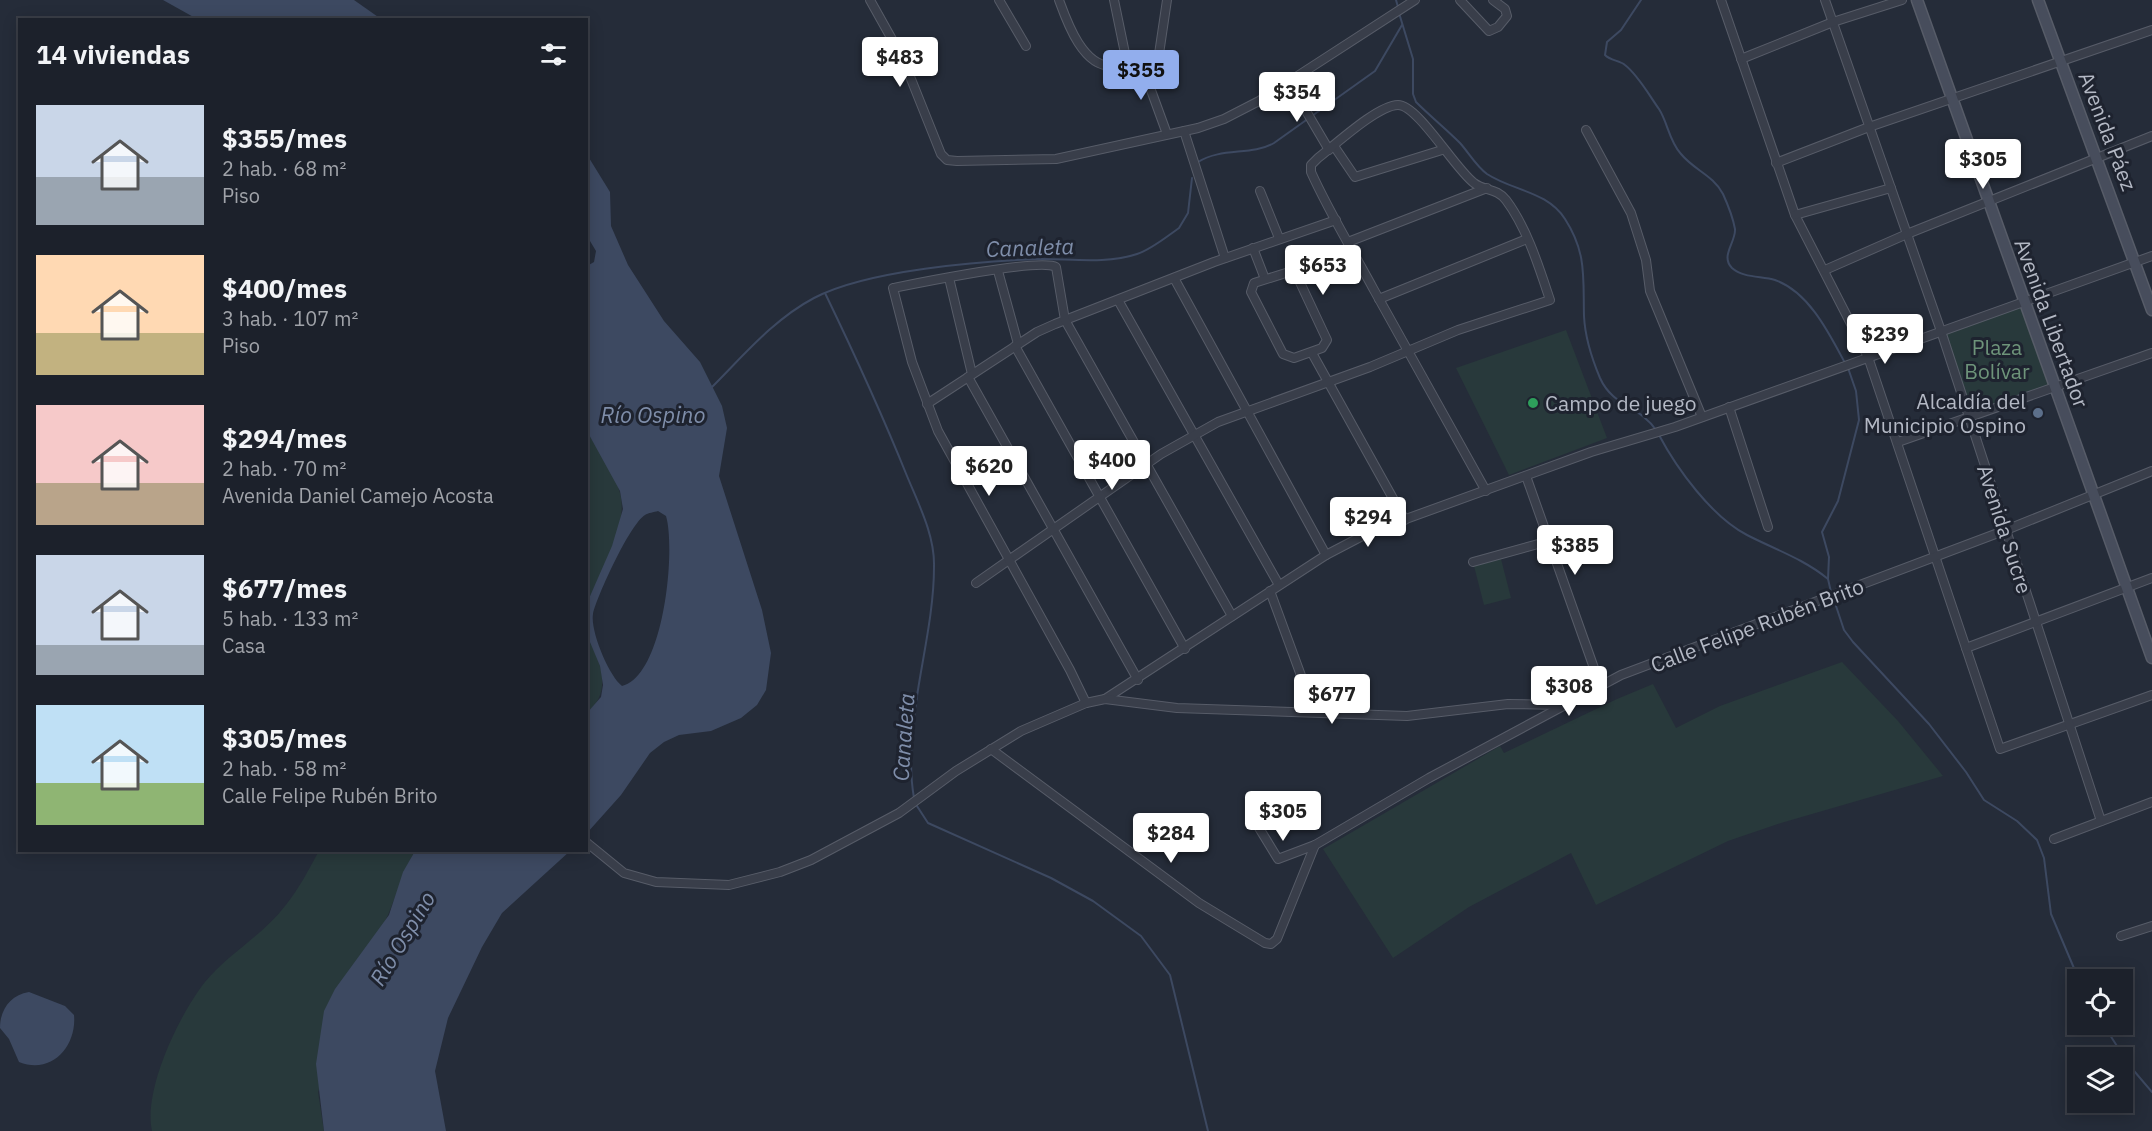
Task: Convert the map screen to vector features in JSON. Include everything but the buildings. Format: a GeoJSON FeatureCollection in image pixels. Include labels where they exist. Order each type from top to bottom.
{"type":"FeatureCollection","features":[{"type":"Feature","properties":{"kind":"main road","name":"Avenida Libertador"},"geometry":{"type":"LineString","coordinates":[[1917,0],[1987,202],[2152,658]]}},
{"type":"Feature","properties":{"kind":"main road","name":"Avenida Páez"},"geometry":{"type":"LineString","coordinates":[[2038,0],[2136,261],[2152,310]]}},
{"type":"Feature","properties":{"kind":"street"},"geometry":{"type":"LineString","coordinates":[[870,0],[903,59],[932,134],[947,160],[1056,159],[1184,130],[1242,111],[1415,0]]}},
{"type":"Feature","properties":{"kind":"street"},"geometry":{"type":"LineString","coordinates":[[999,0],[1026,46]]}},
{"type":"Feature","properties":{"kind":"street"},"geometry":{"type":"LineString","coordinates":[[1059,0],[1074,36],[1092,58],[1106,66],[1159,54],[1167,0]]}},
{"type":"Feature","properties":{"kind":"street"},"geometry":{"type":"LineString","coordinates":[[1114,0],[1127,63]]}},
{"type":"Feature","properties":{"kind":"street"},"geometry":{"type":"LineString","coordinates":[[1460,0],[1489,31],[1498,27],[1507,16],[1504,9],[1493,0]]}},
{"type":"Feature","properties":{"kind":"street"},"geometry":{"type":"LineString","coordinates":[[1721,0],[1795,215],[1868,357],[2000,749],[2152,696]]}},
{"type":"Feature","properties":{"kind":"street","name":"Avenida Sucre"},"geometry":{"type":"LineString","coordinates":[[1825,0],[1970,416],[2101,821]]}},
{"type":"Feature","properties":{"kind":"street"},"geometry":{"type":"LineString","coordinates":[[1741,59],[1833,22],[1902,0]]}},
{"type":"Feature","properties":{"kind":"street"},"geometry":{"type":"LineString","coordinates":[[1776,162],[1869,127],[2152,30]]}},
{"type":"Feature","properties":{"kind":"street"},"geometry":{"type":"LineString","coordinates":[[1140,60],[1167,134]]}},
{"type":"Feature","properties":{"kind":"street"},"geometry":{"type":"LineString","coordinates":[[1289,82],[1332,148],[1355,177],[1442,150]]}},
{"type":"Feature","properties":{"kind":"street"},"geometry":{"type":"LineString","coordinates":[[976,583],[1008,558],[1195,434],[1246,411],[1328,382],[1407,350],[1466,327],[1550,300],[1527,239],[1505,199],[1488,188],[1473,183],[1442,150],[1415,114],[1399,105],[1373,116],[1312,163],[1311,167],[1336,220],[1407,350],[1486,491]]}},
{"type":"Feature","properties":{"kind":"street"},"geometry":{"type":"LineString","coordinates":[[1184,130],[1225,258]]}},
{"type":"Feature","properties":{"kind":"street"},"geometry":{"type":"LineString","coordinates":[[1586,130],[1631,213],[1646,260],[1650,291],[1702,417]]}},
{"type":"Feature","properties":{"kind":"street"},"geometry":{"type":"LineString","coordinates":[[1825,270],[1907,234],[2152,136]]}},
{"type":"Feature","properties":{"kind":"street"},"geometry":{"type":"LineString","coordinates":[[1348,242],[1488,188]]}},
{"type":"Feature","properties":{"kind":"street"},"geometry":{"type":"LineString","coordinates":[[1795,215],[1891,188]]}},
{"type":"Feature","properties":{"kind":"street"},"geometry":{"type":"LineString","coordinates":[[1260,191],[1279,238]]}},
{"type":"Feature","properties":{"kind":"street"},"geometry":{"type":"LineString","coordinates":[[927,404],[1017,345],[1065,320],[1279,238],[1336,220]]}},
{"type":"Feature","properties":{"kind":"street"},"geometry":{"type":"LineString","coordinates":[[1379,298],[1436,273],[1527,239]]}},
{"type":"Feature","properties":{"kind":"street"},"geometry":{"type":"LineString","coordinates":[[1253,248],[1265,279]]}},
{"type":"Feature","properties":{"kind":"street"},"geometry":{"type":"LineString","coordinates":[[588,844],[612,865],[641,879],[713,886],[753,879],[811,860],[899,813],[991,749],[1036,724],[1086,703],[1105,699],[1138,680],[1326,555],[1370,532],[1526,476],[1702,417],[2152,256]]}},
{"type":"Feature","properties":{"kind":"street"},"geometry":{"type":"LineString","coordinates":[[1086,703],[945,445],[912,362],[893,288],[998,271],[1046,265],[1056,267],[1065,320],[1233,616]]}},
{"type":"Feature","properties":{"kind":"street"},"geometry":{"type":"LineString","coordinates":[[998,271],[1017,345],[1185,649]]}},
{"type":"Feature","properties":{"kind":"street"},"geometry":{"type":"LineString","coordinates":[[1289,272],[1297,276],[1327,340],[1322,348],[1294,358],[1283,354],[1251,292],[1254,284],[1265,279],[1289,272]]}},
{"type":"Feature","properties":{"kind":"street"},"geometry":{"type":"LineString","coordinates":[[949,278],[970,376],[1052,529],[1138,680]]}},
{"type":"Feature","properties":{"kind":"street"},"geometry":{"type":"LineString","coordinates":[[1174,278],[1326,555]]}},
{"type":"Feature","properties":{"kind":"street"},"geometry":{"type":"LineString","coordinates":[[1118,300],[1279,585]]}},
{"type":"Feature","properties":{"kind":"street"},"geometry":{"type":"LineString","coordinates":[[1898,442],[2152,352]]}},
{"type":"Feature","properties":{"kind":"street"},"geometry":{"type":"LineString","coordinates":[[1312,353],[1405,520]]}},
{"type":"Feature","properties":{"kind":"street"},"geometry":{"type":"LineString","coordinates":[[1729,407],[1768,527]]}},
{"type":"Feature","properties":{"kind":"street","name":"Calle Felipe Rubén Brito"},"geometry":{"type":"LineString","coordinates":[[1256,823],[1278,859],[1315,846],[1430,778],[1620,675],[1827,599],[2094,496],[2152,471]]}},
{"type":"Feature","properties":{"kind":"street"},"geometry":{"type":"LineString","coordinates":[[1526,476],[1600,685]]}},
{"type":"Feature","properties":{"kind":"street"},"geometry":{"type":"LineString","coordinates":[[1473,562],[1549,541]]}},
{"type":"Feature","properties":{"kind":"street"},"geometry":{"type":"LineString","coordinates":[[1966,648],[2152,578]]}},
{"type":"Feature","properties":{"kind":"street"},"geometry":{"type":"LineString","coordinates":[[1270,591],[1314,711]]}},
{"type":"Feature","properties":{"kind":"street"},"geometry":{"type":"LineString","coordinates":[[1105,699],[1177,708],[1407,716],[1502,704],[1563,705]]}},
{"type":"Feature","properties":{"kind":"street"},"geometry":{"type":"LineString","coordinates":[[991,749],[1199,903],[1265,943],[1271,944],[1277,939],[1315,846]]}},
{"type":"Feature","properties":{"kind":"street"},"geometry":{"type":"LineString","coordinates":[[2054,839],[2152,802]]}},
{"type":"Feature","properties":{"kind":"street"},"geometry":{"type":"LineString","coordinates":[[2121,936],[2152,926]]}},
{"type":"Feature","properties":{"kind":"green space","name":"Plaza Bolívar"},"geometry":{"type":"Polygon","coordinates":[[[2024,302],[2053,386],[1970,416],[1941,331],[2024,302]]]}},
{"type":"Feature","properties":{"kind":"green space","name":"Campo de juego"},"geometry":{"type":"Polygon","coordinates":[[[1566,330],[1607,438],[1509,475],[1456,368],[1566,330]]]}},
{"type":"Feature","properties":{"kind":"green space"},"geometry":{"type":"Polygon","coordinates":[[[588,433],[614,477],[622,506],[617,534],[606,564],[588,601],[588,433]]]}},
{"type":"Feature","properties":{"kind":"green space"},"geometry":{"type":"Polygon","coordinates":[[[1501,559],[1511,598],[1484,605],[1474,566],[1501,559]]]}},
{"type":"Feature","properties":{"kind":"green space"},"geometry":{"type":"Polygon","coordinates":[[[588,639],[600,665],[602,676],[600,695],[588,712],[588,639]]]}},
{"type":"Feature","properties":{"kind":"green space"},"geometry":{"type":"Polygon","coordinates":[[[1842,662],[1898,721],[1943,776],[1781,823],[1728,841],[1596,905],[1571,853],[1469,907],[1393,958],[1323,849],[1500,746],[1504,753],[1653,684],[1676,728],[1720,706],[1842,662]]]}},
{"type":"Feature","properties":{"kind":"green space"},"geometry":{"type":"Polygon","coordinates":[[[318,852],[415,852],[377,936],[318,1092],[324,1131],[152,1131],[153,1095],[158,1075],[184,1013],[214,972],[276,916],[299,886],[318,852]]]}},
{"type":"Feature","properties":{"kind":"water"},"geometry":{"type":"Polygon","coordinates":[[[163,0],[354,0],[380,18],[195,18],[163,0]]]}},
{"type":"Feature","properties":{"kind":"water","name":"Río Ospino"},"geometry":{"type":"Polygon","coordinates":[[[588,156],[610,192],[611,226],[628,265],[664,321],[700,362],[722,406],[727,428],[719,476],[762,610],[771,653],[766,690],[757,705],[741,718],[711,731],[679,735],[664,742],[650,753],[621,795],[588,832],[588,712],[601,697],[603,685],[600,666],[588,637],[588,601],[612,546],[623,509],[620,491],[588,433],[588,265],[594,262],[596,251],[588,238],[588,156]],[[658,511],[646,514],[639,521],[615,561],[593,614],[594,631],[602,653],[612,673],[622,686],[636,677],[648,660],[657,637],[668,582],[669,533],[666,516],[658,511]]]}},
{"type":"Feature","properties":{"kind":"water","name":"Río Ospino"},"geometry":{"type":"Polygon","coordinates":[[[414,852],[569,852],[502,913],[482,947],[448,1018],[435,1071],[446,1131],[324,1131],[316,1064],[324,1011],[335,989],[389,915],[403,872],[414,852]]]}},
{"type":"Feature","properties":{"kind":"water"},"geometry":{"type":"Polygon","coordinates":[[[29,992],[65,1006],[74,1015],[74,1026],[67,1047],[52,1061],[42,1064],[31,1065],[19,1062],[9,1039],[0,1028],[0,1021],[7,1004],[16,996],[29,992]]]}},
{"type":"Feature","properties":{"kind":"waterway"},"geometry":{"type":"LineString","coordinates":[[1396,0],[1398,7]]}},
{"type":"Feature","properties":{"kind":"waterway"},"geometry":{"type":"LineString","coordinates":[[1641,0],[1621,30],[1607,42],[1605,55],[1623,63],[1630,69],[1659,109],[1677,149],[1686,160],[1719,187],[1735,229],[1728,254],[1732,268],[1747,275],[1775,280],[1798,294],[1817,315],[1845,363]]}},
{"type":"Feature","properties":{"kind":"waterway"},"geometry":{"type":"LineString","coordinates":[[1399,13],[1413,59],[1413,94],[1416,102],[1460,143],[1487,174],[1539,197],[1558,210],[1565,219],[1572,231],[1580,255],[1586,332],[1600,378],[1612,395],[1650,422],[1656,430]]}},
{"type":"Feature","properties":{"kind":"waterway","name":"Canaleta"},"geometry":{"type":"LineString","coordinates":[[1198,162],[1207,157],[1256,149],[1274,143],[1375,71],[1402,25]]}},
{"type":"Feature","properties":{"kind":"waterway","name":"Canaleta"},"geometry":{"type":"LineString","coordinates":[[712,387],[786,316],[814,298],[837,288],[893,274],[957,265],[1042,259],[1102,260],[1143,252],[1179,228],[1188,213],[1192,178]]}},
{"type":"Feature","properties":{"kind":"waterway","name":"Canaleta"},"geometry":{"type":"LineString","coordinates":[[825,293],[888,430],[921,509],[934,555],[933,595],[912,741],[911,770],[914,798]]}},
{"type":"Feature","properties":{"kind":"waterway"},"geometry":{"type":"LineString","coordinates":[[1831,592],[1828,579],[1829,557],[1822,532],[1838,501],[1859,420],[1856,391],[1848,368]]}},
{"type":"Feature","properties":{"kind":"waterway"},"geometry":{"type":"LineString","coordinates":[[1659,435],[1686,477],[1721,517],[1747,535],[1799,560],[1828,579]]}},
{"type":"Feature","properties":{"kind":"waterway"},"geometry":{"type":"LineString","coordinates":[[1833,597],[1844,630],[1929,724],[1966,772],[1984,800],[2017,821],[2037,840],[2044,858],[2051,914],[2074,969]]}},
{"type":"Feature","properties":{"kind":"waterway","name":"Canaleta"},"geometry":{"type":"LineString","coordinates":[[915,803],[928,823],[1051,878],[1093,901],[1141,936],[1170,975],[1208,1131]]}},
{"type":"Feature","properties":{"kind":"waterway"},"geometry":{"type":"LineString","coordinates":[[2110,1035],[2129,1065],[2152,1092]]}},
{"type":"Feature","properties":{"kind":"place","name":"Campo de juego"},"geometry":{"type":"Point","coordinates":[1533,403]}},
{"type":"Feature","properties":{"kind":"place","name":"Alcaldía del Municipio Ospino"},"geometry":{"type":"Point","coordinates":[2038,413]}}]}
